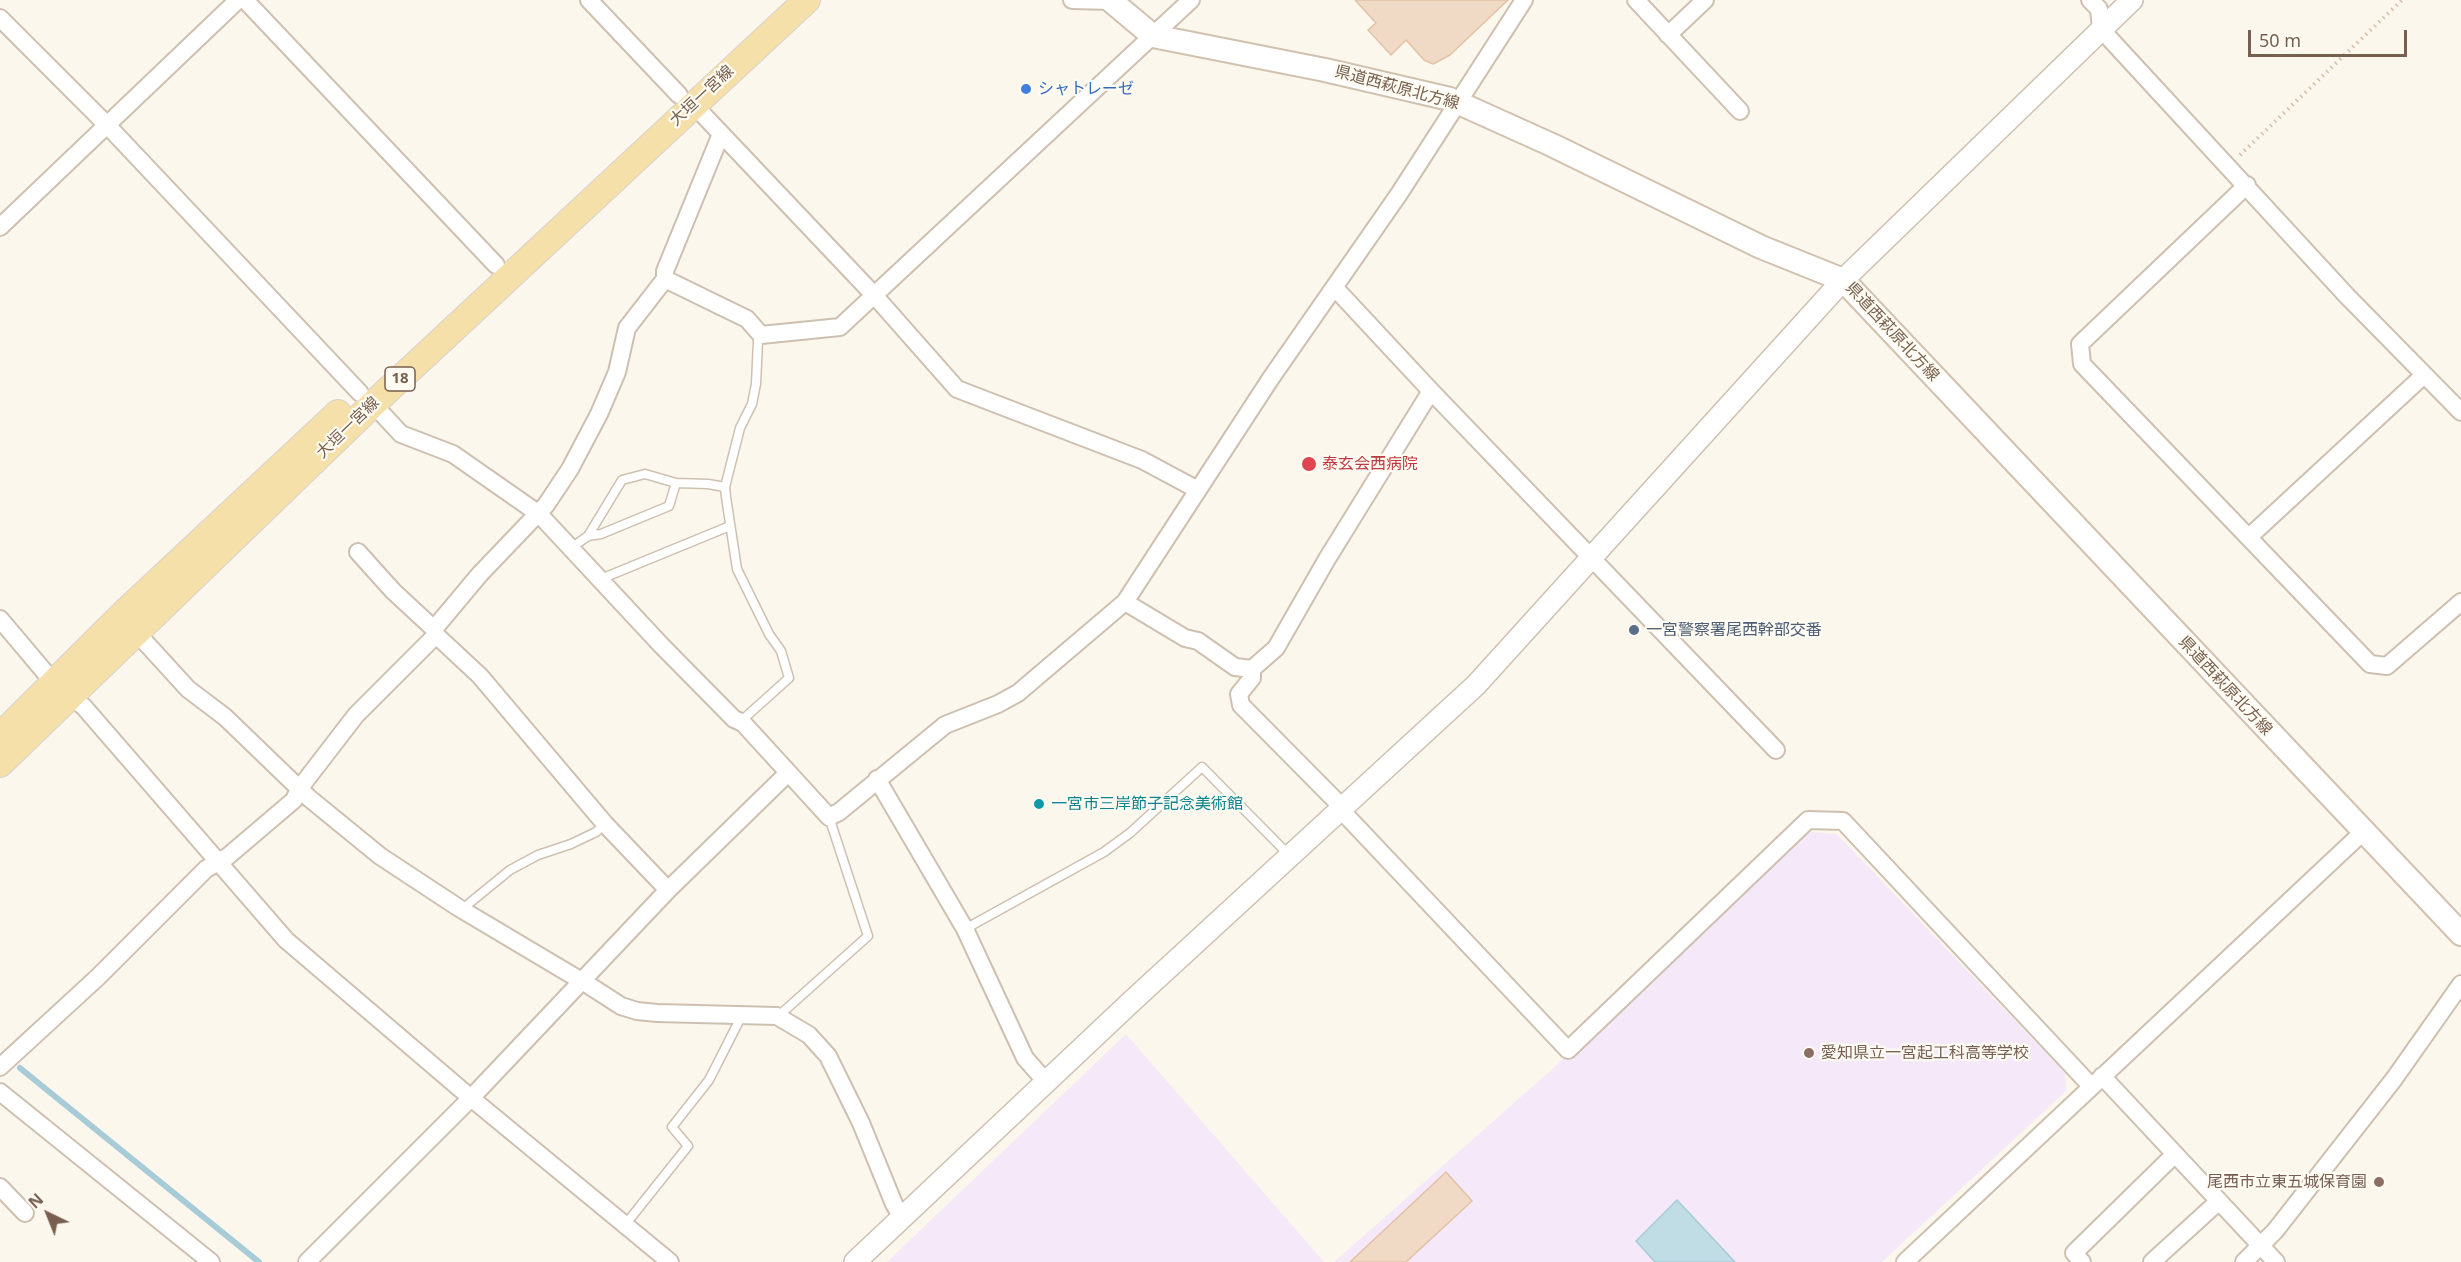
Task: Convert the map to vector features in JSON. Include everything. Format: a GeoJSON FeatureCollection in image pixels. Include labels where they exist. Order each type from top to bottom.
{"type":"FeatureCollection","features":[{"type":"Feature","properties":{"kind":"main road","name":"大垣一宮線"},"geometry":{"type":"LineString","coordinates":[[0,764],[125,612],[366,398],[686,99],[781,0]]}},
{"type":"Feature","properties":{"kind":"main road","name":"大垣一宮線"},"geometry":{"type":"LineString","coordinates":[[0,736],[135,631],[496,265],[686,99],[807,0]]}},
{"type":"Feature","properties":{"kind":"main road","name":"県道西萩原北方線"},"geometry":{"type":"LineString","coordinates":[[1111,0],[1153,36],[1326,70],[1458,103],[1552,145],[1761,247],[1843,280],[2461,933]]}},
{"type":"Feature","properties":{"kind":"street"},"geometry":{"type":"LineString","coordinates":[[0,227],[238,0]]}},
{"type":"Feature","properties":{"kind":"street"},"geometry":{"type":"LineString","coordinates":[[245,0],[496,265]]}},
{"type":"Feature","properties":{"kind":"street"},"geometry":{"type":"LineString","coordinates":[[589,0],[721,134],[874,296],[957,389],[1142,460],[1198,490]]}},
{"type":"Feature","properties":{"kind":"street"},"geometry":{"type":"LineString","coordinates":[[1072,0],[1111,0]]}},
{"type":"Feature","properties":{"kind":"street"},"geometry":{"type":"LineString","coordinates":[[665,279],[747,319],[761,334],[840,327],[1191,0]]}},
{"type":"Feature","properties":{"kind":"street"},"geometry":{"type":"LineString","coordinates":[[0,18],[108,125],[401,434],[453,454],[539,514],[669,653],[740,722],[829,817],[839,812],[945,725],[998,704],[1018,693],[1125,602],[1271,378],[1335,288],[1524,0]]}},
{"type":"Feature","properties":{"kind":"street"},"geometry":{"type":"LineString","coordinates":[[1636,0],[1740,111]]}},
{"type":"Feature","properties":{"kind":"street"},"geometry":{"type":"LineString","coordinates":[[1668,35],[1706,0]]}},
{"type":"Feature","properties":{"kind":"street"},"geometry":{"type":"LineString","coordinates":[[2090,0],[2099,9],[2101,29],[2247,185],[2346,296],[2461,412]]}},
{"type":"Feature","properties":{"kind":"street"},"geometry":{"type":"LineString","coordinates":[[855,1262],[1476,684],[1843,280],[2132,0]]}},
{"type":"Feature","properties":{"kind":"street"},"geometry":{"type":"LineString","coordinates":[[0,1067],[98,978],[206,869],[227,857],[294,800],[299,789],[356,715],[435,632],[480,574],[539,514],[570,469],[599,414],[618,372],[627,328],[665,279],[665,271],[721,134]]}},
{"type":"Feature","properties":{"kind":"street"},"geometry":{"type":"LineString","coordinates":[[2247,185],[2080,344],[2082,364],[2370,664],[2388,666],[2461,602]]}},
{"type":"Feature","properties":{"kind":"street"},"geometry":{"type":"LineString","coordinates":[[1335,288],[1776,750]]}},
{"type":"Feature","properties":{"kind":"street"},"geometry":{"type":"LineString","coordinates":[[2249,537],[2424,375]]}},
{"type":"Feature","properties":{"kind":"street"},"geometry":{"type":"LineString","coordinates":[[1125,602],[1185,638],[1198,641],[1235,667],[1252,669],[1276,648],[1327,559],[1431,391]]}},
{"type":"Feature","properties":{"kind":"street"},"geometry":{"type":"LineString","coordinates":[[358,552],[393,591],[480,676],[605,824],[668,890]]}},
{"type":"Feature","properties":{"kind":"street"},"geometry":{"type":"LineString","coordinates":[[0,619],[62,689],[84,707],[286,940],[471,1098],[670,1262]]}},
{"type":"Feature","properties":{"kind":"street"},"geometry":{"type":"LineString","coordinates":[[135,631],[188,689],[225,717],[299,789],[380,856],[461,910],[621,1006],[637,1011],[781,1018],[809,1035],[828,1056],[861,1123],[894,1204],[903,1219]]}},
{"type":"Feature","properties":{"kind":"street"},"geometry":{"type":"LineString","coordinates":[[1252,669],[1252,678],[1239,694],[1241,705],[1568,1050],[1808,820],[1843,821],[2096,1081],[2175,1154],[2276,1262]]}},
{"type":"Feature","properties":{"kind":"street"},"geometry":{"type":"LineString","coordinates":[[307,1262],[471,1098],[668,890],[788,773]]}},
{"type":"Feature","properties":{"kind":"street"},"geometry":{"type":"LineString","coordinates":[[877,779],[965,929],[1025,1058],[1047,1083]]}},
{"type":"Feature","properties":{"kind":"street"},"geometry":{"type":"LineString","coordinates":[[1905,1262],[2363,832]]}},
{"type":"Feature","properties":{"kind":"street"},"geometry":{"type":"LineString","coordinates":[[2244,1262],[2275,1231],[2394,1079],[2461,984]]}},
{"type":"Feature","properties":{"kind":"street"},"geometry":{"type":"LineString","coordinates":[[0,1092],[211,1262]]}},
{"type":"Feature","properties":{"kind":"street"},"geometry":{"type":"LineString","coordinates":[[2082,1262],[2074,1253],[2175,1154]]}},
{"type":"Feature","properties":{"kind":"street"},"geometry":{"type":"LineString","coordinates":[[0,1187],[25,1213]]}},
{"type":"Feature","properties":{"kind":"street"},"geometry":{"type":"LineString","coordinates":[[2152,1262],[2219,1201]]}},
{"type":"Feature","properties":{"kind":"lane"},"geometry":{"type":"LineString","coordinates":[[740,722],[789,678],[781,651],[769,634],[736,569],[725,487],[740,428],[752,404],[756,384],[758,341],[761,334]]}},
{"type":"Feature","properties":{"kind":"lane"},"geometry":{"type":"LineString","coordinates":[[571,548],[588,536],[622,480],[645,474],[676,483],[725,487]]}},
{"type":"Feature","properties":{"kind":"lane"},"geometry":{"type":"LineString","coordinates":[[588,536],[601,534],[669,506],[676,483]]}},
{"type":"Feature","properties":{"kind":"lane"},"geometry":{"type":"LineString","coordinates":[[602,582],[608,576],[730,526]]}},
{"type":"Feature","properties":{"kind":"lane"},"geometry":{"type":"LineString","coordinates":[[965,929],[1104,852],[1130,833],[1202,767],[1290,856]]}},
{"type":"Feature","properties":{"kind":"lane"},"geometry":{"type":"LineString","coordinates":[[781,1018],[784,1011],[868,936],[829,817]]}},
{"type":"Feature","properties":{"kind":"lane"},"geometry":{"type":"LineString","coordinates":[[461,910],[510,870],[538,855],[571,844],[596,832],[605,824]]}},
{"type":"Feature","properties":{"kind":"lane"},"geometry":{"type":"LineString","coordinates":[[625,1225],[688,1146],[672,1126],[709,1080],[738,1023],[739,1015]]}},
{"type":"Feature","properties":{"kind":"path"},"geometry":{"type":"LineString","coordinates":[[2228,165],[2402,0]]}},
{"type":"Feature","properties":{"kind":"shaded area","name":"愛知県立一宮起工科高等学校"},"geometry":{"type":"Polygon","coordinates":[[[1810,832],[1837,834],[2065,1073],[2066,1091],[1882,1262],[1334,1262],[1592,1034],[1810,832]]]}},
{"type":"Feature","properties":{"kind":"shaded area"},"geometry":{"type":"Polygon","coordinates":[[[1126,1034],[1324,1262],[887,1262],[1126,1034]]]}},
{"type":"Feature","properties":{"kind":"water"},"geometry":{"type":"Polygon","coordinates":[[[1677,1200],[1735,1262],[1655,1262],[1636,1241],[1677,1200]]]}},
{"type":"Feature","properties":{"kind":"building"},"geometry":{"type":"Polygon","coordinates":[[[1355,0],[1508,0],[1450,55],[1433,64],[1424,60],[1406,40],[1391,55],[1368,30],[1376,23],[1355,0]]]}},
{"type":"Feature","properties":{"kind":"building"},"geometry":{"type":"Polygon","coordinates":[[[1446,1172],[1472,1201],[1406,1262],[1350,1262],[1446,1172]]]}},
{"type":"Feature","properties":{"kind":"waterway"},"geometry":{"type":"LineString","coordinates":[[20,1068],[259,1262]]}},
{"type":"Feature","properties":{"kind":"place","name":"シャトレーゼ"},"geometry":{"type":"Point","coordinates":[1026,89]}},
{"type":"Feature","properties":{"kind":"place","name":"泰玄会西病院"},"geometry":{"type":"Point","coordinates":[1309,464]}},
{"type":"Feature","properties":{"kind":"place","name":"一宮警察署尾西幹部交番"},"geometry":{"type":"Point","coordinates":[1634,630]}},
{"type":"Feature","properties":{"kind":"place","name":"一宮市三岸節子記念美術館"},"geometry":{"type":"Point","coordinates":[1039,804]}},
{"type":"Feature","properties":{"kind":"place","name":"愛知県立一宮起工科高等学校"},"geometry":{"type":"Point","coordinates":[1809,1053]}},
{"type":"Feature","properties":{"kind":"place","name":"尾西市立東五城保育園"},"geometry":{"type":"Point","coordinates":[2379,1182]}}]}
